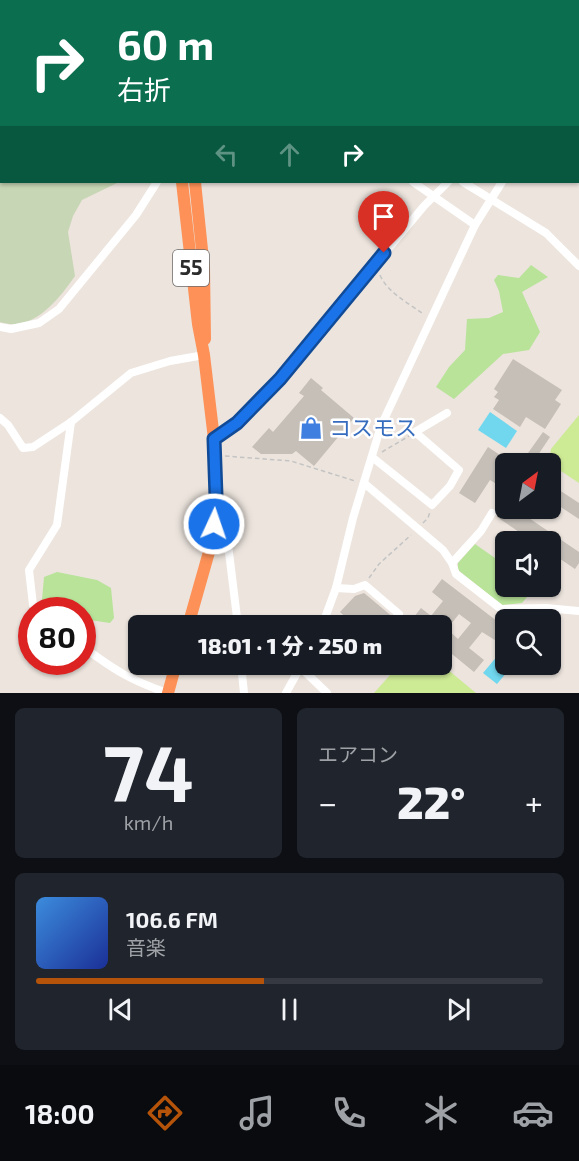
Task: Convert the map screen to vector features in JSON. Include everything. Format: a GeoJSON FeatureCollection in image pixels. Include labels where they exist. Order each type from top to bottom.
{"type":"FeatureCollection","features":[{"type":"Feature","properties":{"kind":"highway","name":"55"},"geometry":{"type":"LineString","coordinates":[[182,183],[215,456],[214,524],[209,552],[191,615]]}},
{"type":"Feature","properties":{"kind":"highway","name":"55"},"geometry":{"type":"LineString","coordinates":[[195,183],[204,269],[206,324],[204,355]]}},
{"type":"Feature","properties":{"kind":"highway"},"geometry":{"type":"LineString","coordinates":[[168,693],[173,675]]}},
{"type":"Feature","properties":{"kind":"street"},"geometry":{"type":"LineString","coordinates":[[0,327],[11,329],[39,323],[59,309],[136,215],[156,183]]}},
{"type":"Feature","properties":{"kind":"street"},"geometry":{"type":"LineString","coordinates":[[415,183],[475,225]]}},
{"type":"Feature","properties":{"kind":"street"},"geometry":{"type":"LineString","coordinates":[[214,439],[237,423],[280,379],[375,264],[447,183]]}},
{"type":"Feature","properties":{"kind":"street"},"geometry":{"type":"LineString","coordinates":[[465,183],[546,233],[579,266]]}},
{"type":"Feature","properties":{"kind":"street"},"geometry":{"type":"LineString","coordinates":[[326,615],[336,588],[381,426],[475,225],[501,183]]}},
{"type":"Feature","properties":{"kind":"street"},"geometry":{"type":"LineString","coordinates":[[0,418],[8,424],[23,448],[33,447],[71,422],[131,373],[204,355]]}},
{"type":"Feature","properties":{"kind":"street"},"geometry":{"type":"LineString","coordinates":[[372,457],[432,505],[450,486],[459,470],[415,432],[447,413]]}},
{"type":"Feature","properties":{"kind":"street"},"geometry":{"type":"LineString","coordinates":[[32,597],[29,570],[57,525],[71,422]]}},
{"type":"Feature","properties":{"kind":"street"},"geometry":{"type":"LineString","coordinates":[[364,483],[443,550],[456,574],[501,609],[546,608],[579,611]]}},
{"type":"Feature","properties":{"kind":"street"},"geometry":{"type":"LineString","coordinates":[[452,563],[481,531],[492,513]]}},
{"type":"Feature","properties":{"kind":"street"},"geometry":{"type":"LineString","coordinates":[[214,524],[227,536],[237,615]]}},
{"type":"Feature","properties":{"kind":"street"},"geometry":{"type":"LineString","coordinates":[[336,588],[354,589],[365,585],[399,614]]}},
{"type":"Feature","properties":{"kind":"street"},"geometry":{"type":"LineString","coordinates":[[96,656],[139,683],[168,693]]}},
{"type":"Feature","properties":{"kind":"street"},"geometry":{"type":"LineString","coordinates":[[243,675],[244,693]]}},
{"type":"Feature","properties":{"kind":"street"},"geometry":{"type":"LineString","coordinates":[[286,693],[296,675]]}},
{"type":"Feature","properties":{"kind":"street"},"geometry":{"type":"LineString","coordinates":[[310,675],[327,693]]}},
{"type":"Feature","properties":{"kind":"path"},"geometry":{"type":"LineString","coordinates":[[375,264],[383,282],[390,290],[430,319]]}},
{"type":"Feature","properties":{"kind":"path"},"geometry":{"type":"LineString","coordinates":[[372,457],[415,432]]}},
{"type":"Feature","properties":{"kind":"path"},"geometry":{"type":"LineString","coordinates":[[215,456],[291,461],[364,483]]}},
{"type":"Feature","properties":{"kind":"path"},"geometry":{"type":"LineString","coordinates":[[365,585],[379,564],[428,518],[432,505]]}},
{"type":"Feature","properties":{"kind":"green space"},"geometry":{"type":"Polygon","coordinates":[[[0,183],[117,183],[82,200],[73,216],[68,232],[75,276],[69,285],[53,304],[34,318],[23,323],[0,322],[0,183]]]}},
{"type":"Feature","properties":{"kind":"green space"},"geometry":{"type":"Polygon","coordinates":[[[531,265],[548,277],[522,292],[540,332],[529,350],[503,354],[454,399],[436,387],[449,367],[465,350],[467,319],[489,318],[503,312],[499,291],[494,280],[498,275],[519,278],[531,265]]]}},
{"type":"Feature","properties":{"kind":"green space"},"geometry":{"type":"Polygon","coordinates":[[[579,415],[579,483],[561,471],[561,453],[550,453],[551,449],[579,415]]]}},
{"type":"Feature","properties":{"kind":"green space"},"geometry":{"type":"Polygon","coordinates":[[[475,544],[495,558],[495,597],[527,597],[522,603],[502,605],[458,570],[458,563],[475,544]]]}},
{"type":"Feature","properties":{"kind":"green space"},"geometry":{"type":"Polygon","coordinates":[[[57,572],[97,580],[111,588],[114,618],[110,623],[96,621],[96,597],[42,597],[44,577],[57,572]]]}},
{"type":"Feature","properties":{"kind":"green space"},"geometry":{"type":"Polygon","coordinates":[[[452,673],[476,693],[374,693],[390,675],[452,675],[452,673]]]}},
{"type":"Feature","properties":{"kind":"water"},"geometry":{"type":"Polygon","coordinates":[[[490,412],[517,431],[506,448],[478,430],[490,412]]]}},
{"type":"Feature","properties":{"kind":"water"},"geometry":{"type":"Polygon","coordinates":[[[495,659],[495,675],[505,675],[497,684],[483,673],[495,659]]]}},
{"type":"Feature","properties":{"kind":"building"},"geometry":{"type":"Polygon","coordinates":[[[513,359],[562,390],[555,400],[561,404],[545,429],[526,417],[520,427],[493,409],[499,400],[494,397],[498,392],[494,389],[513,359]]]}},
{"type":"Feature","properties":{"kind":"building"},"geometry":{"type":"Polygon","coordinates":[[[311,378],[323,388],[321,390],[354,418],[314,466],[296,451],[292,454],[261,454],[252,447],[269,428],[273,432],[304,396],[299,393],[311,378]]]}},
{"type":"Feature","properties":{"kind":"building"},"geometry":{"type":"Polygon","coordinates":[[[543,432],[550,437],[539,453],[528,453],[543,432]]]}},
{"type":"Feature","properties":{"kind":"building"},"geometry":{"type":"Polygon","coordinates":[[[488,447],[497,453],[495,453],[495,483],[490,480],[475,503],[459,493],[488,447]]]}},
{"type":"Feature","properties":{"kind":"building"},"geometry":{"type":"Polygon","coordinates":[[[561,491],[579,503],[579,519],[561,507],[561,491]]]}},
{"type":"Feature","properties":{"kind":"building"},"geometry":{"type":"Polygon","coordinates":[[[500,519],[530,519],[548,531],[518,531],[500,519]]]}},
{"type":"Feature","properties":{"kind":"building"},"geometry":{"type":"Polygon","coordinates":[[[561,540],[579,552],[579,563],[575,569],[561,559],[561,540]]]}},
{"type":"Feature","properties":{"kind":"building"},"geometry":{"type":"Polygon","coordinates":[[[442,579],[495,620],[495,640],[482,632],[469,648],[484,660],[474,672],[452,654],[452,634],[458,639],[471,623],[459,614],[452,623],[452,615],[432,615],[443,601],[432,592],[442,579]]]}},
{"type":"Feature","properties":{"kind":"building"},"geometry":{"type":"Polygon","coordinates":[[[364,593],[390,615],[343,615],[340,612],[355,596],[364,593]]]}},
{"type":"Feature","properties":{"kind":"building"},"geometry":{"type":"Polygon","coordinates":[[[421,608],[430,615],[416,615],[421,608]]]}},
{"type":"Feature","properties":{"kind":"place","name":"コスモス"},"geometry":{"type":"Point","coordinates":[311,428]}},
{"type":"Feature","properties":{"kind":"route"},"geometry":{"type":"LineString","coordinates":[[214,524],[216,496],[214,439],[237,423],[280,379],[384,253]]}}]}
